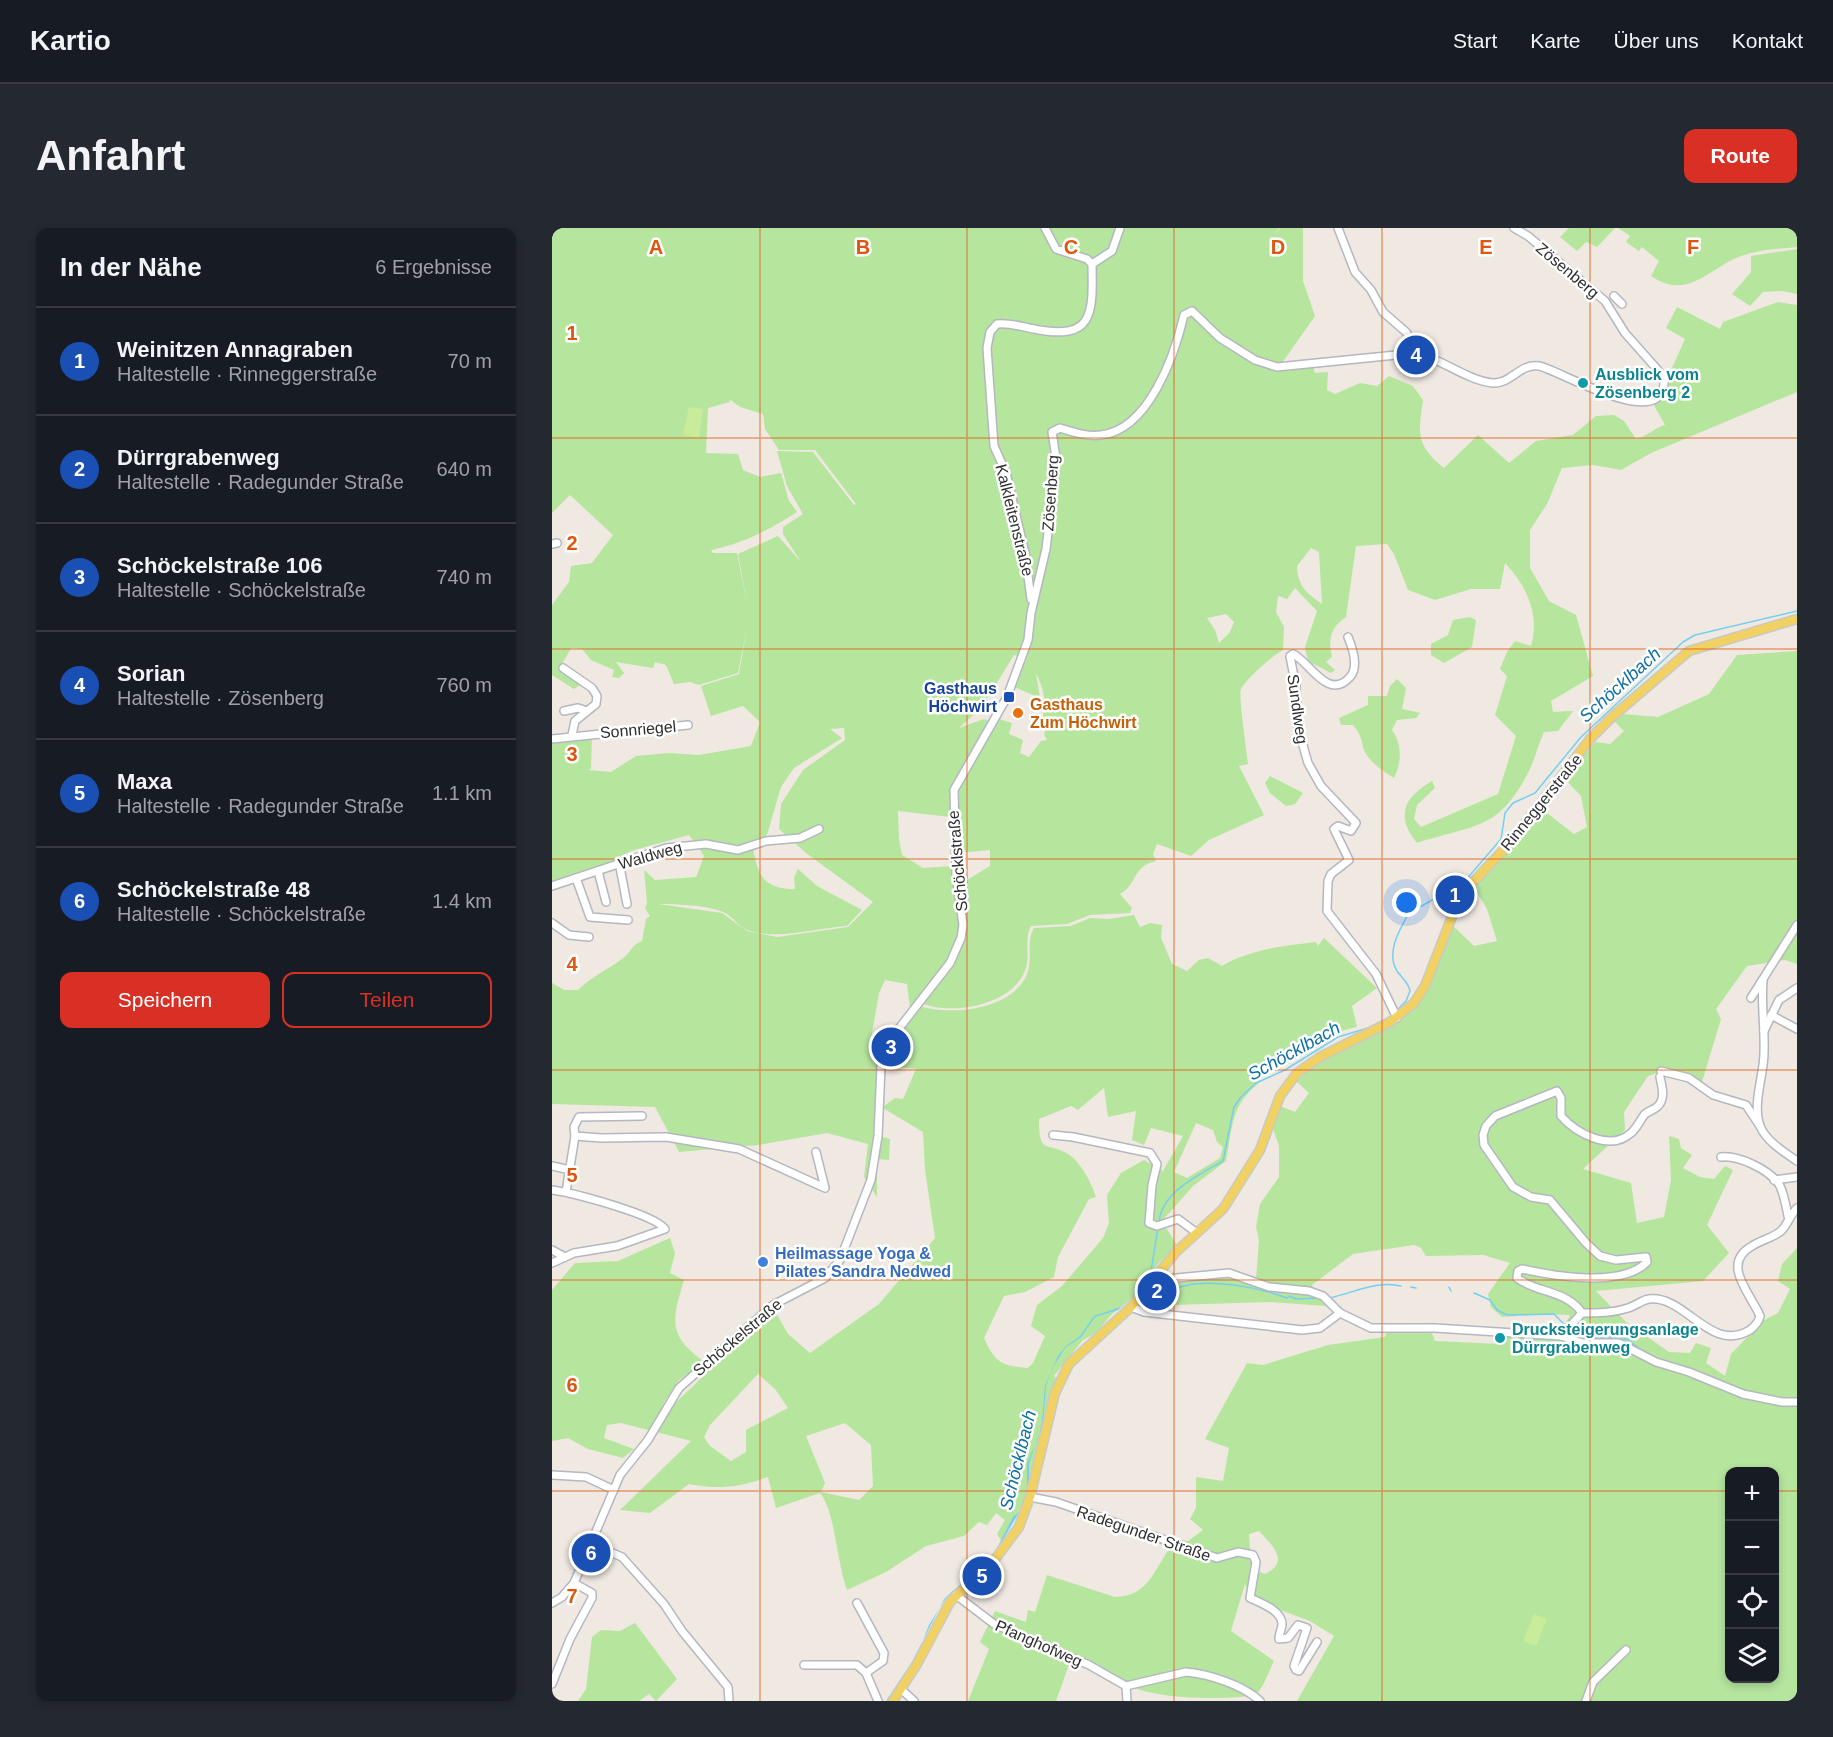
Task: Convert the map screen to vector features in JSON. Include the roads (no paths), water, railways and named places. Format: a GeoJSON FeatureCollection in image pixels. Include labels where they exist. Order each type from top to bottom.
{"type":"FeatureCollection","features":[{"type":"Feature","properties":{"kind":"main road","name":"Rinneggerstraße"},"geometry":{"type":"LineString","coordinates":[[1197,1233],[1221,1211],[1237,1187],[1260,1150],[1280,1096],[1297,1073],[1414,1003],[1425,986],[1452,911],[1468,885],[1509,844],[1590,739],[1612,717],[1689,651],[1797,619]]}},
{"type":"Feature","properties":{"kind":"main road"},"geometry":{"type":"LineString","coordinates":[[893,1701],[902,1690],[938,1621],[956,1595],[1008,1545],[1019,1527],[1030,1497],[1052,1403],[1061,1377],[1083,1348],[1131,1307],[1176,1252],[1197,1233]]}},
{"type":"Feature","properties":{"kind":"street"},"geometry":{"type":"LineString","coordinates":[[1045,228],[1056,249],[1087,259],[1092,264],[1112,251],[1120,228]]}},
{"type":"Feature","properties":{"kind":"street"},"geometry":{"type":"LineString","coordinates":[[1338,228],[1354,272],[1371,290],[1383,312],[1406,332],[1412,342],[1413,353]]}},
{"type":"Feature","properties":{"kind":"street","name":"Zösenberg"},"geometry":{"type":"LineString","coordinates":[[1031,613],[1046,549],[1054,482],[1056,458],[1052,432],[1060,428],[1080,434],[1100,435],[1117,430],[1134,418],[1169,367],[1187,312],[1196,313],[1213,332],[1246,354],[1277,367],[1413,353],[1432,357],[1486,381],[1502,382],[1521,369],[1533,366],[1558,372],[1614,398],[1645,402],[1658,396],[1663,388],[1664,377],[1625,333],[1605,301],[1528,236],[1514,228]]}},
{"type":"Feature","properties":{"kind":"street","name":"Kalkleitenstraße"},"geometry":{"type":"LineString","coordinates":[[1031,613],[1030,581],[1025,553],[1006,473],[994,446],[987,339],[993,327],[1001,323],[1058,331],[1084,325],[1089,314],[1092,264]]}},
{"type":"Feature","properties":{"kind":"street"},"geometry":{"type":"LineString","coordinates":[[1614,296],[1622,304]]}},
{"type":"Feature","properties":{"kind":"street","name":"Schöcklstraße"},"geometry":{"type":"LineString","coordinates":[[916,1004],[950,963],[961,938],[963,925],[956,874],[954,790],[1007,697],[1028,640],[1031,613]]}},
{"type":"Feature","properties":{"kind":"street","name":"Sundlweg"},"geometry":{"type":"LineString","coordinates":[[1348,637],[1353,648],[1354,671],[1346,681],[1337,684],[1323,681],[1301,659],[1293,654],[1290,656],[1295,680],[1296,718],[1302,746],[1314,774],[1328,794],[1356,823],[1351,831],[1338,826],[1334,829],[1349,860],[1331,874],[1327,888],[1327,911],[1376,974],[1395,1014]]}},
{"type":"Feature","properties":{"kind":"street"},"geometry":{"type":"LineString","coordinates":[[563,668],[592,688],[597,696],[596,704],[575,721],[572,735]]}},
{"type":"Feature","properties":{"kind":"street"},"geometry":{"type":"LineString","coordinates":[[564,711],[578,708],[587,711]]}},
{"type":"Feature","properties":{"kind":"street","name":"Sonnriegel"},"geometry":{"type":"LineString","coordinates":[[552,739],[688,724]]}},
{"type":"Feature","properties":{"kind":"street","name":"Waldweg"},"geometry":{"type":"LineString","coordinates":[[552,886],[619,862],[691,844],[738,850],[766,841],[800,838],[819,830]]}},
{"type":"Feature","properties":{"kind":"street"},"geometry":{"type":"LineString","coordinates":[[619,862],[627,904]]}},
{"type":"Feature","properties":{"kind":"street"},"geometry":{"type":"LineString","coordinates":[[598,871],[606,902]]}},
{"type":"Feature","properties":{"kind":"street"},"geometry":{"type":"LineString","coordinates":[[576,878],[590,917],[628,920]]}},
{"type":"Feature","properties":{"kind":"street"},"geometry":{"type":"LineString","coordinates":[[552,922],[569,935],[589,937]]}},
{"type":"Feature","properties":{"kind":"street"},"geometry":{"type":"LineString","coordinates":[[1750,998],[1785,941],[1797,926]]}},
{"type":"Feature","properties":{"kind":"street"},"geometry":{"type":"LineString","coordinates":[[1760,1126],[1757,1096],[1764,1054],[1761,1007],[1763,980]]}},
{"type":"Feature","properties":{"kind":"street"},"geometry":{"type":"LineString","coordinates":[[1764,1031],[1779,1000],[1797,988]]}},
{"type":"Feature","properties":{"kind":"street","name":"Schöckelstraße"},"geometry":{"type":"LineString","coordinates":[[552,1603],[562,1597],[574,1583],[591,1544],[596,1525],[624,1467],[648,1440],[687,1379],[772,1305],[825,1278],[840,1260],[871,1180],[877,1151],[881,1067],[885,1054],[916,1004]]}},
{"type":"Feature","properties":{"kind":"street"},"geometry":{"type":"LineString","coordinates":[[1771,1015],[1797,1029]]}},
{"type":"Feature","properties":{"kind":"street"},"geometry":{"type":"LineString","coordinates":[[1582,1313],[1578,1307],[1549,1290],[1525,1284],[1517,1278],[1518,1271],[1522,1269],[1535,1273],[1591,1278],[1640,1268],[1647,1262],[1646,1257],[1616,1260],[1600,1256],[1550,1200],[1531,1197],[1513,1187],[1484,1145],[1483,1135],[1486,1126],[1495,1116],[1557,1091],[1561,1098],[1561,1116],[1582,1134],[1594,1138],[1621,1138],[1631,1133],[1647,1112],[1658,1107],[1663,1095],[1661,1074],[1679,1074],[1713,1095],[1746,1105],[1780,1149],[1797,1161]]}},
{"type":"Feature","properties":{"kind":"street"},"geometry":{"type":"LineString","coordinates":[[566,1192],[575,1136],[574,1127],[579,1117],[642,1116]]}},
{"type":"Feature","properties":{"kind":"street"},"geometry":{"type":"LineString","coordinates":[[1053,1135],[1150,1153],[1156,1164],[1148,1218],[1151,1226],[1159,1226],[1178,1219],[1197,1233]]}},
{"type":"Feature","properties":{"kind":"street"},"geometry":{"type":"LineString","coordinates":[[575,1136],[666,1137],[739,1149],[825,1188],[816,1152]]}},
{"type":"Feature","properties":{"kind":"street"},"geometry":{"type":"LineString","coordinates":[[1720,1157],[1740,1159],[1766,1172],[1779,1184],[1788,1216]]}},
{"type":"Feature","properties":{"kind":"street"},"geometry":{"type":"LineString","coordinates":[[552,1166],[570,1170]]}},
{"type":"Feature","properties":{"kind":"street"},"geometry":{"type":"LineString","coordinates":[[1774,1180],[1797,1177]]}},
{"type":"Feature","properties":{"kind":"street"},"geometry":{"type":"LineString","coordinates":[[552,1190],[566,1192],[639,1215],[662,1225],[665,1229],[627,1243],[579,1252],[552,1263]]}},
{"type":"Feature","properties":{"kind":"street"},"geometry":{"type":"LineString","coordinates":[[1562,1336],[1582,1313],[1627,1308],[1649,1299],[1665,1302],[1707,1329],[1721,1334],[1731,1336],[1745,1332],[1754,1327],[1761,1317],[1742,1283],[1737,1268],[1739,1259],[1750,1246],[1781,1231],[1788,1216],[1797,1208]]}},
{"type":"Feature","properties":{"kind":"street"},"geometry":{"type":"LineString","coordinates":[[552,1250],[565,1257]]}},
{"type":"Feature","properties":{"kind":"street"},"geometry":{"type":"LineString","coordinates":[[1158,1276],[1166,1279],[1229,1273],[1269,1287],[1318,1293],[1340,1313],[1371,1328],[1435,1328],[1562,1336],[1583,1343],[1619,1342],[1656,1362],[1697,1375],[1743,1394],[1782,1402],[1797,1402]]}},
{"type":"Feature","properties":{"kind":"street"},"geometry":{"type":"LineString","coordinates":[[1131,1307],[1144,1312],[1302,1330],[1320,1328],[1340,1313]]}},
{"type":"Feature","properties":{"kind":"street"},"geometry":{"type":"LineString","coordinates":[[552,1475],[586,1477],[614,1490]]}},
{"type":"Feature","properties":{"kind":"street","name":"Radegunder Straße"},"geometry":{"type":"LineString","coordinates":[[1030,1497],[1056,1502],[1217,1558],[1238,1552],[1253,1555],[1256,1562],[1250,1598],[1265,1605],[1280,1617],[1282,1622],[1280,1639],[1288,1638],[1298,1625],[1306,1628],[1294,1666],[1296,1670],[1299,1671],[1317,1642]]}},
{"type":"Feature","properties":{"kind":"street"},"geometry":{"type":"LineString","coordinates":[[591,1544],[622,1557],[664,1604],[682,1631],[728,1687],[729,1701]]}},
{"type":"Feature","properties":{"kind":"street"},"geometry":{"type":"LineString","coordinates":[[552,1684],[574,1632],[592,1598],[592,1593],[574,1583]]}},
{"type":"Feature","properties":{"kind":"street","name":"Pfanghofweg"},"geometry":{"type":"LineString","coordinates":[[956,1595],[994,1624],[1089,1665],[1126,1686]]}},
{"type":"Feature","properties":{"kind":"street"},"geometry":{"type":"LineString","coordinates":[[857,1603],[884,1653],[883,1661],[866,1673]]}},
{"type":"Feature","properties":{"kind":"street"},"geometry":{"type":"LineString","coordinates":[[1586,1701],[1593,1682],[1626,1650]]}},
{"type":"Feature","properties":{"kind":"street"},"geometry":{"type":"LineString","coordinates":[[804,1665],[857,1665],[866,1673],[878,1701]]}},
{"type":"Feature","properties":{"kind":"street"},"geometry":{"type":"LineString","coordinates":[[1127,1701],[1126,1686],[1186,1672],[1227,1683],[1260,1701]]}},
{"type":"Feature","properties":{"kind":"street"},"geometry":{"type":"LineString","coordinates":[[902,1690],[914,1701]]}},
{"type":"Feature","properties":{"kind":"water"},"geometry":{"type":"Polygon","coordinates":[[[1131,1299],[1118,1310],[1095,1317],[1081,1337],[1065,1348],[1053,1367],[1065,1347],[1080,1336],[1094,1316],[1121,1307],[1131,1299]]]}},
{"type":"Feature","properties":{"kind":"water"},"geometry":{"type":"Polygon","coordinates":[[[1050,1374],[1046,1386],[1043,1423],[1039,1434],[1045,1386],[1050,1374]]]}},
{"type":"Feature","properties":{"kind":"water"},"geometry":{"type":"Polygon","coordinates":[[[1035,1445],[1029,1463],[1029,1480],[1024,1504],[1020,1511],[1027,1489],[1027,1463],[1035,1445]]]}},
{"type":"Feature","properties":{"kind":"water"},"geometry":{"type":"Polygon","coordinates":[[[1020,1511],[994,1555],[945,1599],[939,1608],[944,1599],[994,1554],[1013,1517],[1020,1511]]]}},
{"type":"Feature","properties":{"kind":"water"},"geometry":{"type":"Polygon","coordinates":[[[939,1608],[923,1641],[929,1625],[939,1608]]]}},
{"type":"Feature","properties":{"kind":"water"},"geometry":{"type":"Polygon","coordinates":[[[923,1641],[916,1658],[891,1698],[886,1701],[912,1662],[923,1641]]]}},
{"type":"Feature","properties":{"kind":"waterway","name":"Schöcklbach"},"geometry":{"type":"LineString","coordinates":[[1397,1010],[1406,1001],[1410,991],[1407,983],[1397,971],[1393,956],[1396,940],[1407,916],[1411,909],[1420,907],[1465,881],[1501,839],[1505,813],[1513,803],[1535,793],[1581,737],[1683,642],[1695,635],[1797,611]]}},
{"type":"Feature","properties":{"kind":"waterway","name":"Schöcklbach"},"geometry":{"type":"LineString","coordinates":[[1159,1222],[1162,1211],[1174,1193],[1223,1161],[1234,1107],[1256,1083],[1285,1070],[1338,1037],[1368,1028]]}},
{"type":"Feature","properties":{"kind":"waterway","name":"Schöcklbach"},"geometry":{"type":"LineString","coordinates":[[1150,1278],[1158,1227]]}},
{"type":"Feature","properties":{"kind":"waterway"},"geometry":{"type":"LineString","coordinates":[[1144,1302],[1157,1302],[1172,1290],[1203,1283],[1247,1287],[1287,1298],[1290,1296],[1296,1299],[1322,1298]]}},
{"type":"Feature","properties":{"kind":"waterway"},"geometry":{"type":"LineString","coordinates":[[1329,1298],[1374,1286],[1401,1286]]}},
{"type":"Feature","properties":{"kind":"waterway"},"geometry":{"type":"LineString","coordinates":[[1411,1287],[1416,1288]]}},
{"type":"Feature","properties":{"kind":"waterway"},"geometry":{"type":"LineString","coordinates":[[1449,1287],[1451,1291]]}},
{"type":"Feature","properties":{"kind":"waterway"},"geometry":{"type":"LineString","coordinates":[[1474,1293],[1490,1300],[1497,1310],[1507,1315],[1554,1314],[1565,1325]]}},
{"type":"Feature","properties":{"kind":"waterway"},"geometry":{"type":"LineString","coordinates":[[1570,1331],[1576,1336],[1589,1339],[1619,1337],[1626,1339],[1641,1350]]}},
{"type":"Feature","properties":{"kind":"waterway"},"geometry":{"type":"LineString","coordinates":[[1769,1396],[1785,1399]]}},
{"type":"Feature","properties":{"kind":"place","name":"Sorian"},"geometry":{"type":"Point","coordinates":[1416,355]}},
{"type":"Feature","properties":{"kind":"place","name":"Ausblick vom Zösenberg 2"},"geometry":{"type":"Point","coordinates":[1583,383]}},
{"type":"Feature","properties":{"kind":"place","name":"Gasthaus Höchwirt"},"geometry":{"type":"Point","coordinates":[1009,697]}},
{"type":"Feature","properties":{"kind":"place","name":"Gasthaus Zum Höchwirt"},"geometry":{"type":"Point","coordinates":[1018,713]}},
{"type":"Feature","properties":{"kind":"place","name":"Weinitzen Annagraben"},"geometry":{"type":"Point","coordinates":[1455,895]}},
{"type":"Feature","properties":{"kind":"place","name":"Schöckelstraße 106"},"geometry":{"type":"Point","coordinates":[891,1047]}},
{"type":"Feature","properties":{"kind":"place","name":"Heilmassage Yoga & Pilates Sandra Nedwed"},"geometry":{"type":"Point","coordinates":[763,1262]}},
{"type":"Feature","properties":{"kind":"place","name":"Dürrgrabenweg"},"geometry":{"type":"Point","coordinates":[1157,1291]}},
{"type":"Feature","properties":{"kind":"place","name":"Drucksteigerungsanlage Dürrgrabenweg"},"geometry":{"type":"Point","coordinates":[1500,1338]}},
{"type":"Feature","properties":{"kind":"place","name":"Schöckelstraße 48"},"geometry":{"type":"Point","coordinates":[591,1553]}},
{"type":"Feature","properties":{"kind":"place","name":"Maxa"},"geometry":{"type":"Point","coordinates":[982,1576]}}]}
